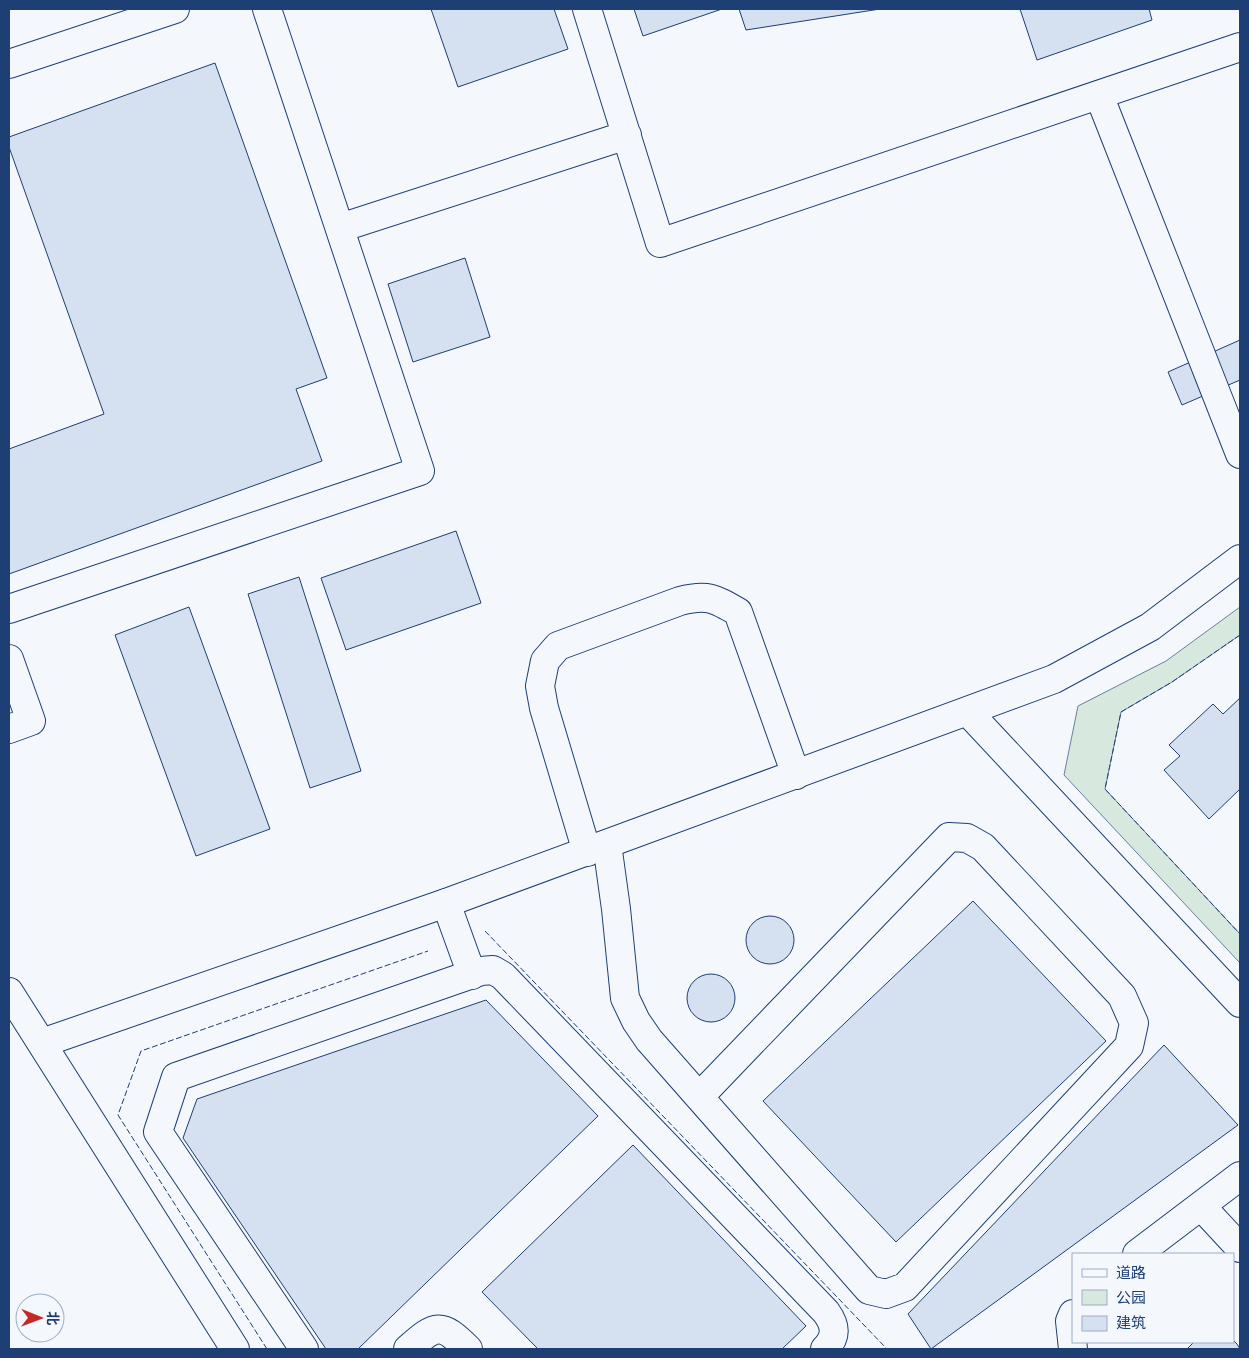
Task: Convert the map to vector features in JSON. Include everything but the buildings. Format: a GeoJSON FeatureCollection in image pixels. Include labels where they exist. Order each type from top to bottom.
{"type":"FeatureCollection","features":[{"type":"Feature","properties":{"kind":"main road"},"geometry":{"type":"LineString","coordinates":[[9,64],[174,9]]}},
{"type":"Feature","properties":{"kind":"main road"},"geometry":{"type":"LineString","coordinates":[[9,609],[420,471],[267,9]]}},
{"type":"Feature","properties":{"kind":"main road"},"geometry":{"type":"LineString","coordinates":[[588,9],[660,242],[1240,47]]}},
{"type":"Feature","properties":{"kind":"main road"},"geometry":{"type":"LineString","coordinates":[[1099,95],[1240,454]]}},
{"type":"Feature","properties":{"kind":"main road"},"geometry":{"type":"LineString","coordinates":[[340,228],[627,136]]}},
{"type":"Feature","properties":{"kind":"main road"},"geometry":{"type":"LineString","coordinates":[[42,1043],[446,903],[1054,679],[1150,627],[1240,559]]}},
{"type":"Feature","properties":{"kind":"main road"},"geometry":{"type":"LineString","coordinates":[[699,1097],[949,837],[968,838],[983,846],[1122,996],[1134,1023],[1129,1046],[905,1287],[886,1294],[869,1290],[699,1097],[649,1040],[636,1021],[625,998],[616,909],[597,848],[544,708],[540,686],[545,661],[558,646],[567,642],[686,600],[699,596],[720,601],[738,612],[796,775]]}},
{"type":"Feature","properties":{"kind":"main road"},"geometry":{"type":"LineString","coordinates":[[9,659],[31,721],[9,729]]}},
{"type":"Feature","properties":{"kind":"main road"},"geometry":{"type":"LineString","coordinates":[[968,712],[1240,1003]]}},
{"type":"Feature","properties":{"kind":"main road"},"geometry":{"type":"LineString","coordinates":[[446,903],[472,975]]}},
{"type":"Feature","properties":{"kind":"main road"},"geometry":{"type":"LineString","coordinates":[[304,1349],[158,1132],[176,1077],[472,975],[492,970],[503,976],[826,1312],[832,1321],[834,1332],[831,1342],[825,1349]]}},
{"type":"Feature","properties":{"kind":"main road"},"geometry":{"type":"LineString","coordinates":[[9,992],[235,1349]]}},
{"type":"Feature","properties":{"kind":"main road"},"geometry":{"type":"LineString","coordinates":[[1138,1253],[1240,1176]]}},
{"type":"Feature","properties":{"kind":"main road"},"geometry":{"type":"LineString","coordinates":[[1201,1206],[1240,1248]]}},
{"type":"Feature","properties":{"kind":"main road"},"geometry":{"type":"LineString","coordinates":[[1072,1316],[1070,1320],[1072,1339]]}},
{"type":"Feature","properties":{"kind":"main road"},"geometry":{"type":"LineString","coordinates":[[408,1349],[431,1330],[439,1329],[449,1331],[468,1349]]}},
{"type":"Feature","properties":{"kind":"green space"},"geometry":{"type":"Polygon","coordinates":[[[1240,607],[1240,635],[1172,682],[1121,712],[1105,789],[1240,934],[1240,963],[1064,775],[1078,706],[1166,661],[1240,607]]]}},
{"type":"Feature","properties":{"kind":"fence"},"geometry":{"type":"LineString","coordinates":[[1240,635],[1172,682],[1121,712],[1105,789],[1240,934]]}},
{"type":"Feature","properties":{"kind":"fence"},"geometry":{"type":"LineString","coordinates":[[485,931],[887,1349]]}},
{"type":"Feature","properties":{"kind":"fence"},"geometry":{"type":"LineString","coordinates":[[267,1349],[118,1115],[141,1051],[428,951]]}}]}
